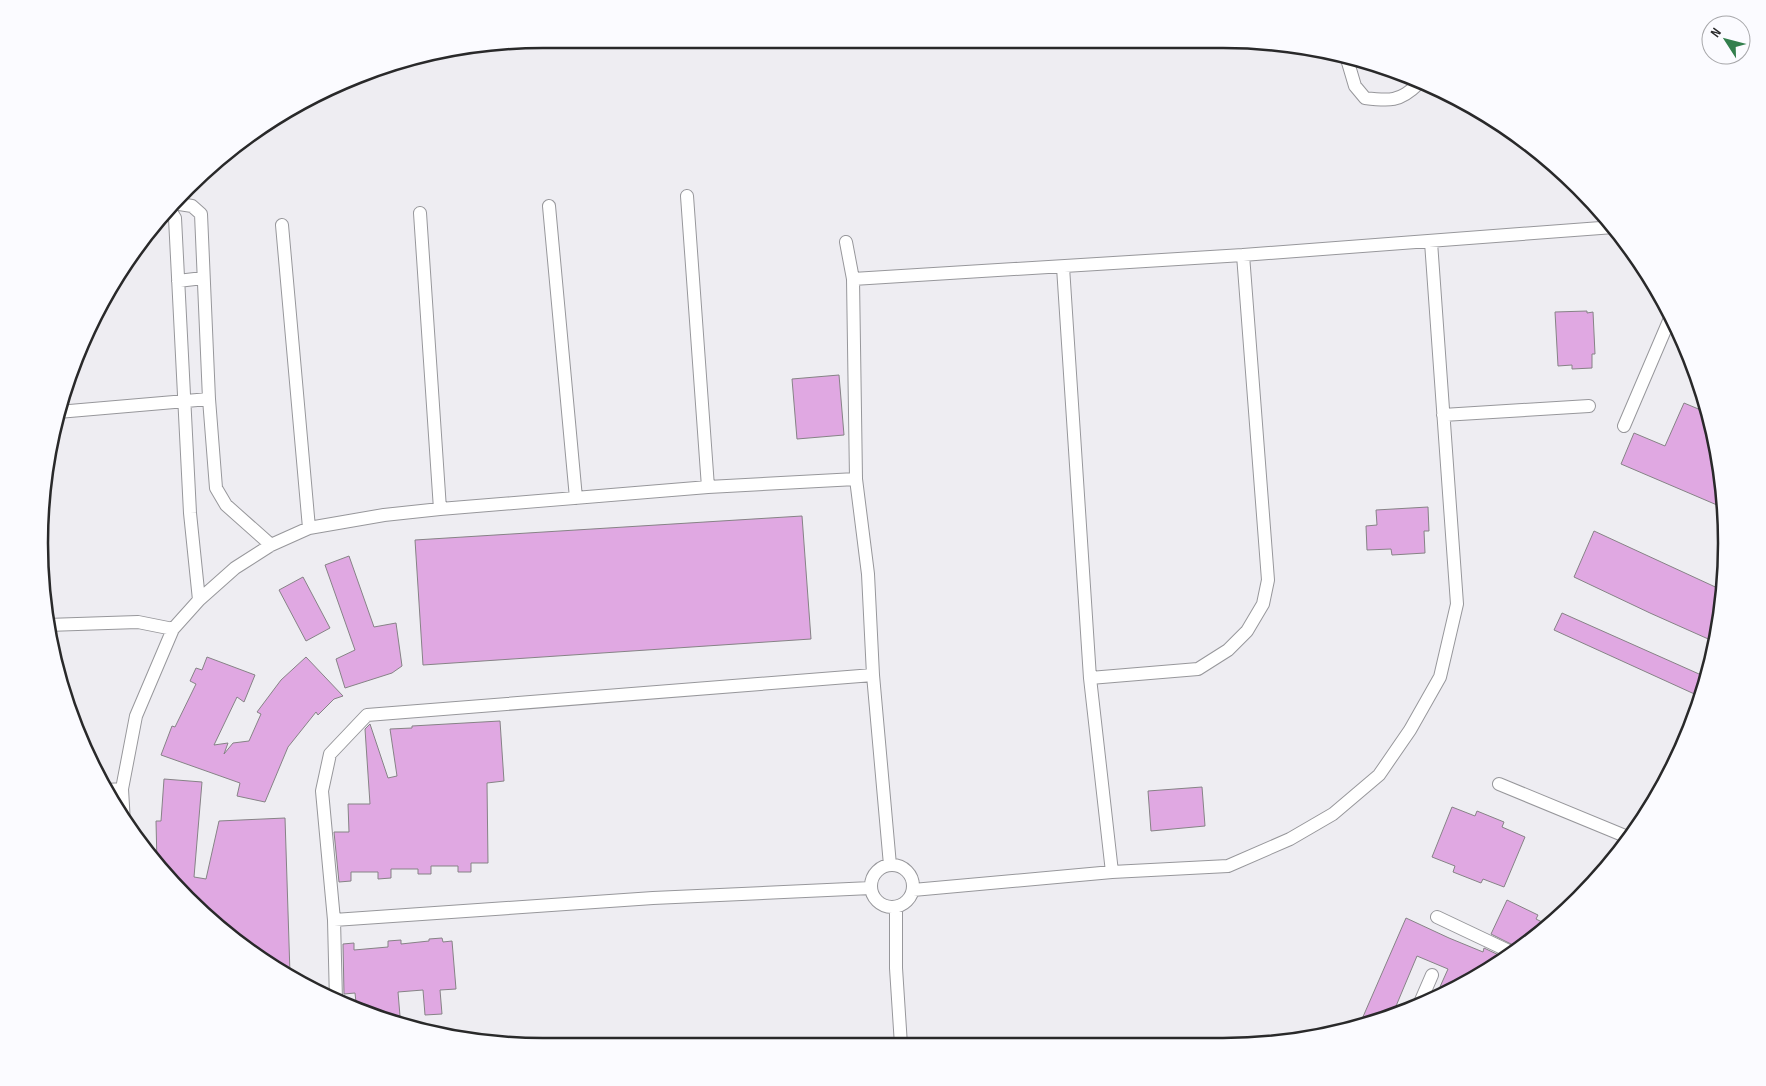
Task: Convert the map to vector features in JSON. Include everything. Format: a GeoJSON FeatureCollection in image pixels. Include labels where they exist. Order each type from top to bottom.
{"type":"FeatureCollection","features":[{"type":"Feature","properties":{"kind":"street"},"geometry":{"type":"LineString","coordinates":[[1348,63],[1355,86],[1365,98],[1385,100],[1407,95],[1416,86]]}},
{"type":"Feature","properties":{"kind":"street"},"geometry":{"type":"LineString","coordinates":[[687,196],[708,487]]}},
{"type":"Feature","properties":{"kind":"street"},"geometry":{"type":"LineString","coordinates":[[182,204],[192,206],[201,214],[209,400],[216,488],[226,505],[271,545]]}},
{"type":"Feature","properties":{"kind":"street"},"geometry":{"type":"LineString","coordinates":[[550,206],[576,498]]}},
{"type":"Feature","properties":{"kind":"street"},"geometry":{"type":"LineString","coordinates":[[420,213],[440,508]]}},
{"type":"Feature","properties":{"kind":"street"},"geometry":{"type":"LineString","coordinates":[[172,214],[175,218],[190,513],[199,600]]}},
{"type":"Feature","properties":{"kind":"street"},"geometry":{"type":"LineString","coordinates":[[282,225],[309,528]]}},
{"type":"Feature","properties":{"kind":"street"},"geometry":{"type":"LineString","coordinates":[[853,279],[1243,255],[1605,228]]}},
{"type":"Feature","properties":{"kind":"street"},"geometry":{"type":"LineString","coordinates":[[846,242],[853,279],[856,480],[868,574],[873,675],[890,865]]}},
{"type":"Feature","properties":{"kind":"street"},"geometry":{"type":"LineString","coordinates":[[913,890],[1112,872],[1228,866],[1290,839],[1333,814],[1379,775],[1410,730],[1440,678],[1457,604],[1431,242]]}},
{"type":"Feature","properties":{"kind":"street"},"geometry":{"type":"LineString","coordinates":[[1090,678],[1198,668],[1228,650],[1247,631],[1263,604],[1268,580],[1243,255]]}},
{"type":"Feature","properties":{"kind":"street"},"geometry":{"type":"LineString","coordinates":[[1063,267],[1090,678],[1112,872]]}},
{"type":"Feature","properties":{"kind":"street"},"geometry":{"type":"LineString","coordinates":[[178,281],[203,278]]}},
{"type":"Feature","properties":{"kind":"street"},"geometry":{"type":"LineString","coordinates":[[1624,426],[1667,325]]}},
{"type":"Feature","properties":{"kind":"street"},"geometry":{"type":"LineString","coordinates":[[65,411],[209,400]]}},
{"type":"Feature","properties":{"kind":"street"},"geometry":{"type":"LineString","coordinates":[[1443,415],[1589,406]]}},
{"type":"Feature","properties":{"kind":"street"},"geometry":{"type":"LineString","coordinates":[[123,805],[122,789],[136,716],[173,629],[199,600],[235,568],[271,545],[309,528],[384,515],[440,508],[708,487],[856,480]]}},
{"type":"Feature","properties":{"kind":"street"},"geometry":{"type":"LineString","coordinates":[[55,625],[138,622],[173,629]]}},
{"type":"Feature","properties":{"kind":"street"},"geometry":{"type":"LineString","coordinates":[[336,993],[334,920],[322,791],[330,754],[367,715],[873,675]]}},
{"type":"Feature","properties":{"kind":"street"},"geometry":{"type":"LineString","coordinates":[[1499,784],[1623,835]]}},
{"type":"Feature","properties":{"kind":"street"},"geometry":{"type":"LineString","coordinates":[[113,790],[122,789]]}},
{"type":"Feature","properties":{"kind":"street"},"geometry":{"type":"LineString","coordinates":[[890,865],[898,866],[905,870],[913,882],[910,898],[904,904],[896,907],[887,907],[879,904],[873,897],[871,888],[871,880],[876,873],[882,867],[890,865]]}},
{"type":"Feature","properties":{"kind":"street"},"geometry":{"type":"LineString","coordinates":[[334,920],[652,898],[871,888]]}},
{"type":"Feature","properties":{"kind":"street"},"geometry":{"type":"LineString","coordinates":[[896,907],[896,968],[901,1038]]}},
{"type":"Feature","properties":{"kind":"street"},"geometry":{"type":"LineString","coordinates":[[1437,917],[1506,950]]}},
{"type":"Feature","properties":{"kind":"street"},"geometry":{"type":"LineString","coordinates":[[1423,996],[1432,975]]}},
{"type":"Feature","properties":{"kind":"building"},"geometry":{"type":"Polygon","coordinates":[[[1587,311],[1587,313],[1593,312],[1595,354],[1592,354],[1592,368],[1572,369],[1572,365],[1558,366],[1555,312],[1587,311]]]}},
{"type":"Feature","properties":{"kind":"building"},"geometry":{"type":"Polygon","coordinates":[[[839,375],[844,435],[797,439],[792,379],[839,375]]]}},
{"type":"Feature","properties":{"kind":"building"},"geometry":{"type":"Polygon","coordinates":[[[1684,403],[1700,410],[1709,446],[1716,505],[1621,464],[1634,433],[1665,446],[1684,403]]]}},
{"type":"Feature","properties":{"kind":"building"},"geometry":{"type":"Polygon","coordinates":[[[1428,507],[1429,531],[1424,531],[1425,553],[1392,555],[1391,549],[1367,550],[1366,526],[1377,525],[1376,510],[1428,507]]]}},
{"type":"Feature","properties":{"kind":"building"},"geometry":{"type":"Polygon","coordinates":[[[802,516],[811,639],[423,665],[415,540],[802,516]]]}},
{"type":"Feature","properties":{"kind":"building"},"geometry":{"type":"Polygon","coordinates":[[[1594,531],[1716,587],[1709,639],[1650,613],[1574,577],[1594,531]]]}},
{"type":"Feature","properties":{"kind":"building"},"geometry":{"type":"Polygon","coordinates":[[[349,556],[374,627],[396,623],[402,666],[392,673],[345,688],[336,659],[355,650],[325,565],[349,556]]]}},
{"type":"Feature","properties":{"kind":"building"},"geometry":{"type":"Polygon","coordinates":[[[303,577],[330,628],[306,641],[279,590],[303,577]]]}},
{"type":"Feature","properties":{"kind":"building"},"geometry":{"type":"Polygon","coordinates":[[[1562,613],[1701,675],[1695,694],[1554,630],[1562,613]]]}},
{"type":"Feature","properties":{"kind":"building"},"geometry":{"type":"Polygon","coordinates":[[[207,657],[255,675],[244,702],[237,697],[214,745],[228,743],[224,754],[233,743],[249,741],[261,714],[257,712],[281,680],[306,657],[343,696],[334,699],[318,715],[316,712],[288,747],[265,802],[237,796],[240,783],[161,755],[172,726],[175,727],[196,684],[190,681],[196,668],[202,670],[207,657]]]}},
{"type":"Feature","properties":{"kind":"building"},"geometry":{"type":"Polygon","coordinates":[[[500,721],[504,781],[487,783],[488,863],[471,863],[471,872],[458,872],[458,866],[431,866],[431,874],[418,874],[418,869],[391,869],[391,878],[378,879],[378,872],[351,872],[351,881],[339,882],[334,832],[349,832],[348,804],[370,804],[365,729],[370,724],[388,778],[397,776],[390,729],[500,721]]]}},
{"type":"Feature","properties":{"kind":"building"},"geometry":{"type":"Polygon","coordinates":[[[164,779],[202,782],[194,877],[206,879],[219,821],[285,818],[290,969],[241,936],[216,916],[170,870],[157,853],[156,821],[161,821],[164,779]]]}},
{"type":"Feature","properties":{"kind":"building"},"geometry":{"type":"Polygon","coordinates":[[[1202,787],[1205,826],[1151,831],[1148,791],[1202,787]]]}},
{"type":"Feature","properties":{"kind":"building"},"geometry":{"type":"Polygon","coordinates":[[[1452,807],[1475,816],[1477,811],[1504,822],[1502,827],[1525,837],[1504,887],[1483,879],[1481,883],[1453,872],[1455,866],[1432,857],[1452,807]]]}},
{"type":"Feature","properties":{"kind":"building"},"geometry":{"type":"Polygon","coordinates":[[[1507,900],[1538,915],[1536,919],[1542,922],[1513,945],[1491,934],[1507,900]]]}},
{"type":"Feature","properties":{"kind":"building"},"geometry":{"type":"Polygon","coordinates":[[[1406,918],[1483,952],[1484,948],[1498,955],[1439,988],[1448,969],[1417,956],[1396,1007],[1362,1018],[1406,918]]]}},
{"type":"Feature","properties":{"kind":"building"},"geometry":{"type":"Polygon","coordinates":[[[442,938],[443,942],[452,941],[456,989],[440,990],[442,1014],[425,1015],[423,990],[398,992],[400,1016],[397,1016],[356,1002],[355,993],[344,994],[343,944],[354,943],[354,950],[388,947],[388,941],[401,940],[401,944],[429,941],[429,939],[442,938]]]}}]}
